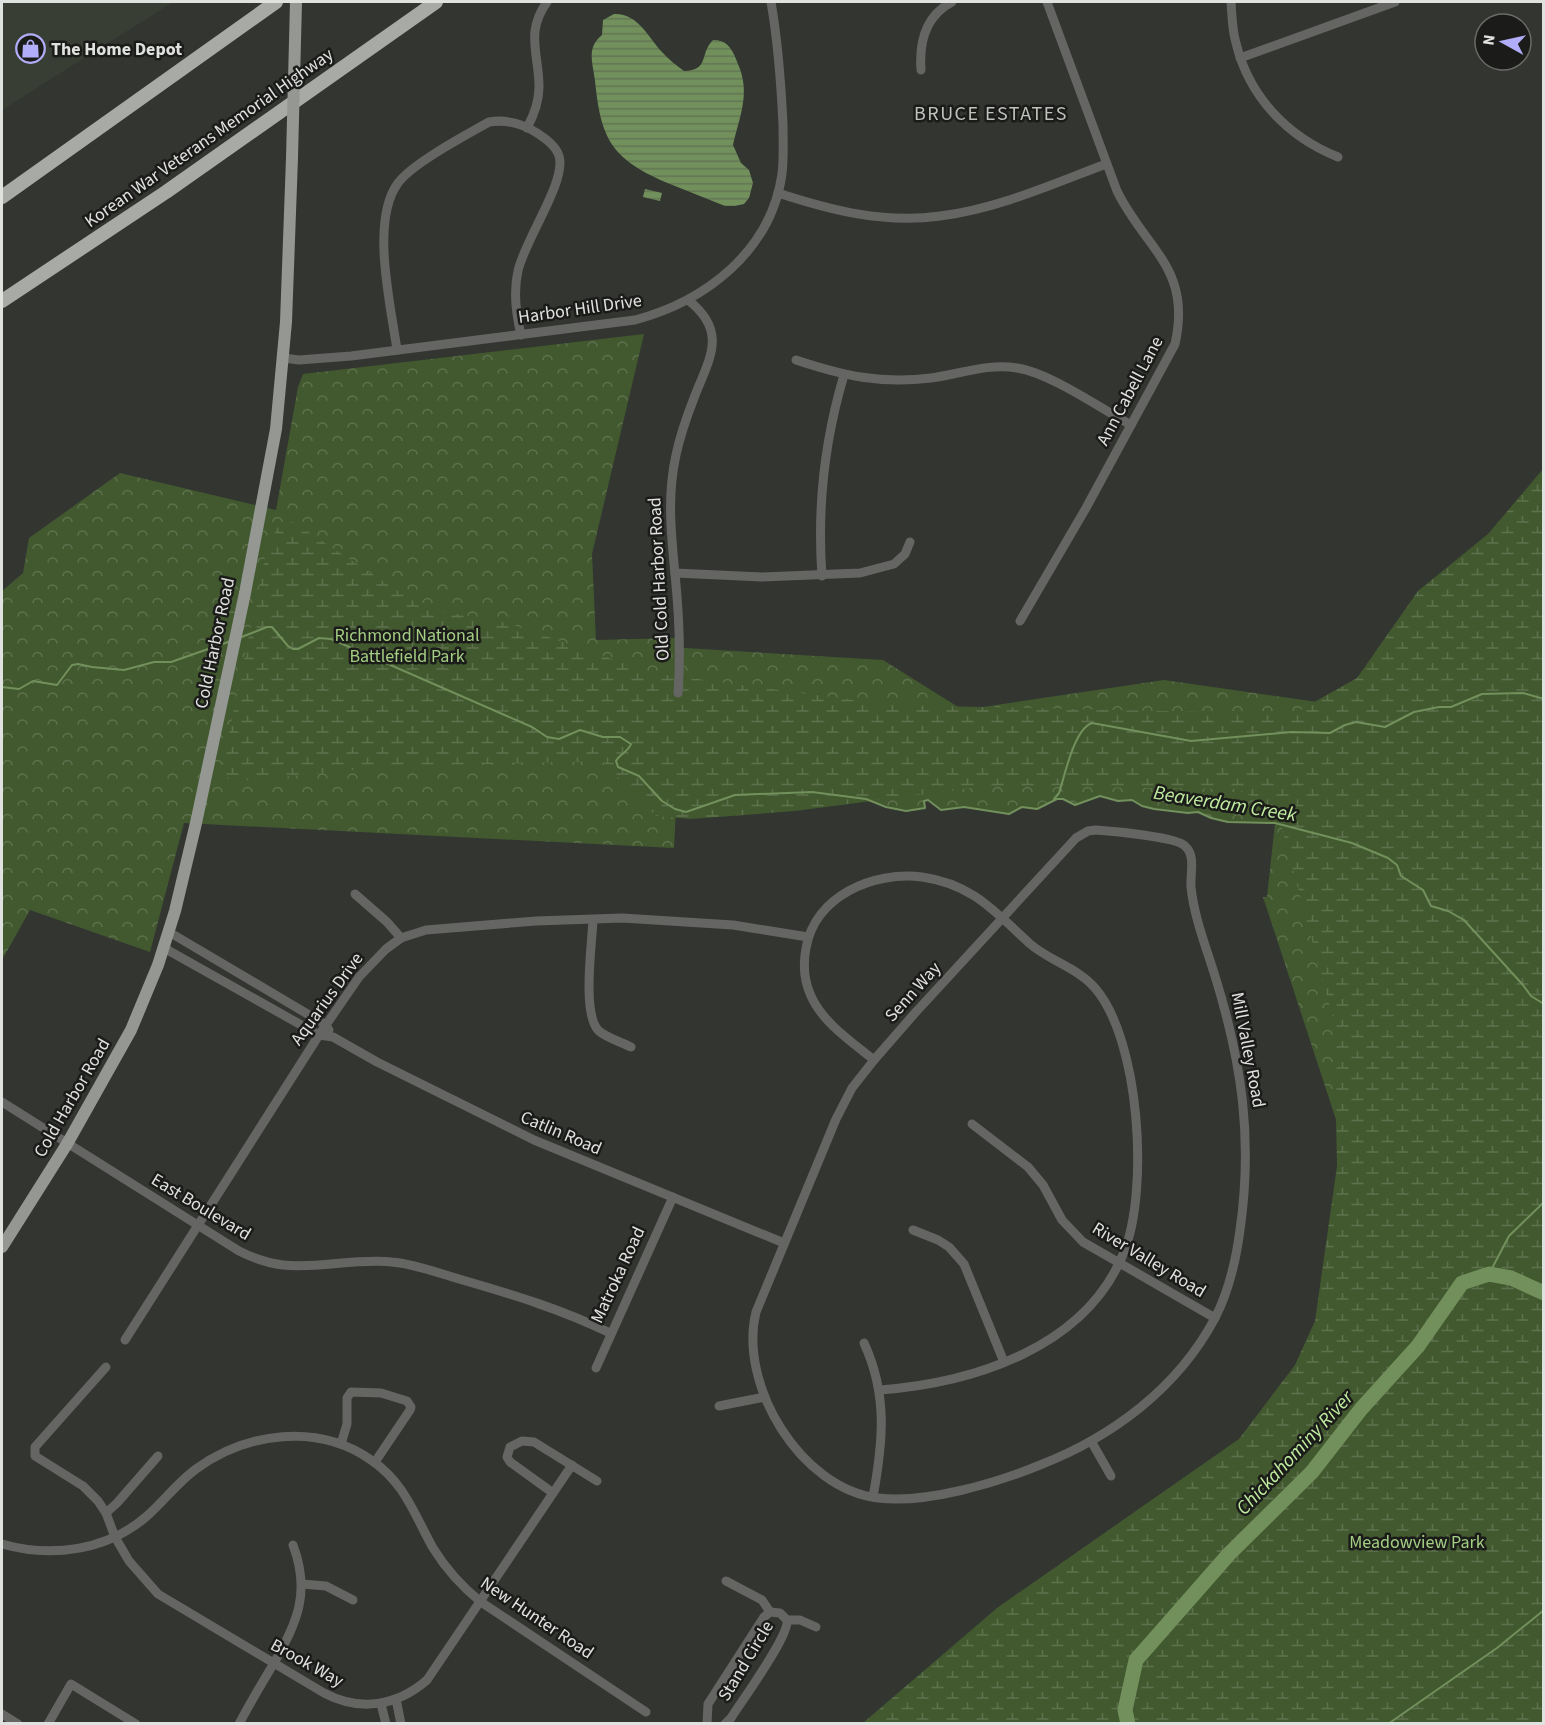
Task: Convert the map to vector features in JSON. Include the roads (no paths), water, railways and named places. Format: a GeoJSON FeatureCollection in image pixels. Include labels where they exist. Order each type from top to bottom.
{"type":"FeatureCollection","features":[{"type":"Feature","properties":{"kind":"highway"},"geometry":{"type":"LineString","coordinates":[[2,197],[276,2]]}},
{"type":"Feature","properties":{"kind":"highway","name":"Korean War Veterans Memorial Highway"},"geometry":{"type":"LineString","coordinates":[[2,301],[166,192],[436,2]]}},
{"type":"Feature","properties":{"kind":"main road","name":"Cold Harbor Road"},"geometry":{"type":"LineString","coordinates":[[2,1246],[67,1144],[131,1030],[169,933],[194,833],[245,592],[276,429],[284,358],[296,2]]}},
{"type":"Feature","properties":{"kind":"street"},"geometry":{"type":"LineString","coordinates":[[527,128],[535,110],[539,89],[534,28],[541,9],[547,2]]}},
{"type":"Feature","properties":{"kind":"street","name":"Harbor Hill Drive"},"geometry":{"type":"LineString","coordinates":[[284,358],[299,360],[351,356],[635,320],[668,310],[718,281],[745,255],[765,226],[778,193],[784,158],[782,110],[771,2]]}},
{"type":"Feature","properties":{"kind":"street"},"geometry":{"type":"LineString","coordinates":[[921,70],[920,57],[924,31],[933,16],[952,2]]}},
{"type":"Feature","properties":{"kind":"street","name":"Ann Cabell Lane"},"geometry":{"type":"LineString","coordinates":[[1020,621],[1131,425],[1174,344],[1178,328],[1179,300],[1176,287],[1165,261],[1131,217],[1117,191],[1047,2]]}},
{"type":"Feature","properties":{"kind":"street"},"geometry":{"type":"LineString","coordinates":[[1231,2],[1233,28],[1240,58],[1252,86],[1270,111],[1300,137],[1338,157]]}},
{"type":"Feature","properties":{"kind":"street"},"geometry":{"type":"LineString","coordinates":[[1240,58],[1395,2]]}},
{"type":"Feature","properties":{"kind":"street"},"geometry":{"type":"LineString","coordinates":[[397,350],[383,245],[385,216],[390,197],[398,184],[413,169],[489,122],[509,122],[527,128],[554,146],[559,155],[560,169],[557,182],[528,241],[517,272],[516,300],[521,335]]}},
{"type":"Feature","properties":{"kind":"street"},"geometry":{"type":"LineString","coordinates":[[778,193],[858,215],[894,218],[939,217],[993,205],[1106,164]]}},
{"type":"Feature","properties":{"kind":"street","name":"Old Cold Harbor Road"},"geometry":{"type":"LineString","coordinates":[[678,693],[680,633],[669,515],[672,477],[683,429],[709,362],[713,341],[711,327],[704,315],[688,300]]}},
{"type":"Feature","properties":{"kind":"street"},"geometry":{"type":"LineString","coordinates":[[796,360],[844,375],[881,380],[931,378],[991,366],[1018,368],[1041,375],[1131,425]]}},
{"type":"Feature","properties":{"kind":"street"},"geometry":{"type":"LineString","coordinates":[[822,576],[820,528],[822,474],[834,410],[844,375]]}},
{"type":"Feature","properties":{"kind":"street"},"geometry":{"type":"LineString","coordinates":[[675,573],[762,577],[860,573],[890,566],[899,561],[910,542]]}},
{"type":"Feature","properties":{"kind":"street","name":"Senn Way"},"geometry":{"type":"LineString","coordinates":[[784,1243],[843,1103],[874,1060],[1081,834],[1096,830],[1132,835]]}},
{"type":"Feature","properties":{"kind":"street","name":"Mill Valley Road"},"geometry":{"type":"LineString","coordinates":[[784,1243],[753,1324],[753,1349],[765,1397],[781,1430],[803,1456],[841,1486],[873,1497],[914,1497],[969,1488],[1025,1472],[1091,1441],[1120,1424],[1161,1390],[1192,1354],[1215,1318],[1233,1269],[1243,1209],[1246,1139],[1244,1103],[1223,1002],[1193,900],[1191,854],[1182,843],[1175,840],[1132,835]]}},
{"type":"Feature","properties":{"kind":"street"},"geometry":{"type":"LineString","coordinates":[[874,1060],[824,1016],[816,1006],[806,983],[804,969],[808,937],[816,919],[832,902],[858,886],[891,877],[918,877],[951,884],[992,907],[1031,945],[1091,983],[1106,1003],[1120,1040],[1132,1091],[1137,1139],[1133,1221],[1119,1263],[1101,1293],[1075,1320],[1047,1341],[1004,1362],[933,1384],[880,1390]]}},
{"type":"Feature","properties":{"kind":"street"},"geometry":{"type":"LineString","coordinates":[[355,894],[387,922],[401,938]]}},
{"type":"Feature","properties":{"kind":"street","name":"Aquarius Drive"},"geometry":{"type":"LineString","coordinates":[[125,1340],[319,1035],[365,970],[401,938],[426,930],[536,921],[622,918],[733,925],[808,937]]}},
{"type":"Feature","properties":{"kind":"street"},"geometry":{"type":"LineString","coordinates":[[593,920],[590,1012],[598,1030],[631,1047]]}},
{"type":"Feature","properties":{"kind":"street"},"geometry":{"type":"LineString","coordinates":[[169,933],[326,1025],[333,1037]]}},
{"type":"Feature","properties":{"kind":"street","name":"Catlin Road"},"geometry":{"type":"LineString","coordinates":[[164,948],[319,1035],[333,1037],[377,1062],[515,1132],[784,1243]]}},
{"type":"Feature","properties":{"kind":"street","name":"East Boulevard"},"geometry":{"type":"LineString","coordinates":[[2,1102],[239,1251],[269,1263],[299,1266],[395,1262],[524,1297],[582,1319],[610,1333]]}},
{"type":"Feature","properties":{"kind":"street","name":"River Valley Road"},"geometry":{"type":"LineString","coordinates":[[972,1124],[1028,1167],[1037,1177],[1053,1207],[1072,1231],[1096,1250],[1215,1318]]}},
{"type":"Feature","properties":{"kind":"street","name":"Matroka Road"},"geometry":{"type":"LineString","coordinates":[[596,1368],[672,1197]]}},
{"type":"Feature","properties":{"kind":"street"},"geometry":{"type":"LineString","coordinates":[[913,1230],[938,1240],[964,1264],[1004,1362]]}},
{"type":"Feature","properties":{"kind":"street"},"geometry":{"type":"LineString","coordinates":[[864,1343],[880,1390],[881,1445],[873,1497]]}},
{"type":"Feature","properties":{"kind":"street","name":"Brook Way"},"geometry":{"type":"LineString","coordinates":[[106,1367],[35,1447],[34,1452],[37,1459],[83,1486],[106,1513],[115,1537],[129,1561],[158,1594],[273,1664],[335,1698],[364,1705],[396,1700],[418,1688],[427,1680],[572,1465]]}},
{"type":"Feature","properties":{"kind":"street"},"geometry":{"type":"LineString","coordinates":[[340,1444],[347,1424],[347,1398],[351,1392],[381,1393],[407,1401],[411,1407],[410,1410],[375,1462]]}},
{"type":"Feature","properties":{"kind":"street"},"geometry":{"type":"LineString","coordinates":[[719,1406],[765,1397]]}},
{"type":"Feature","properties":{"kind":"street","name":"New Hunter Road"},"geometry":{"type":"LineString","coordinates":[[2,1544],[31,1550],[67,1551],[84,1548],[115,1537],[145,1518],[195,1470],[228,1450],[258,1440],[293,1436],[322,1439],[340,1444],[375,1462],[388,1473],[408,1498],[446,1568],[462,1586],[481,1602],[646,1712]]}},
{"type":"Feature","properties":{"kind":"street"},"geometry":{"type":"LineString","coordinates":[[553,1493],[510,1462],[507,1452],[510,1447],[522,1441],[534,1442],[597,1481]]}},
{"type":"Feature","properties":{"kind":"street"},"geometry":{"type":"LineString","coordinates":[[1091,1441],[1111,1476]]}},
{"type":"Feature","properties":{"kind":"street"},"geometry":{"type":"LineString","coordinates":[[106,1513],[159,1456]]}},
{"type":"Feature","properties":{"kind":"street"},"geometry":{"type":"LineString","coordinates":[[239,1724],[296,1623],[302,1596],[302,1584],[293,1545]]}},
{"type":"Feature","properties":{"kind":"street"},"geometry":{"type":"LineString","coordinates":[[726,1581],[762,1600],[770,1612]]}},
{"type":"Feature","properties":{"kind":"street"},"geometry":{"type":"LineString","coordinates":[[302,1584],[326,1586],[353,1600]]}},
{"type":"Feature","properties":{"kind":"street","name":"Stand Circle"},"geometry":{"type":"LineString","coordinates":[[707,1724],[708,1704],[764,1617],[770,1612],[780,1613],[787,1620],[787,1629],[731,1718],[724,1724]]}},
{"type":"Feature","properties":{"kind":"street"},"geometry":{"type":"LineString","coordinates":[[787,1620],[800,1620],[816,1627]]}},
{"type":"Feature","properties":{"kind":"street"},"geometry":{"type":"LineString","coordinates":[[48,1724],[71,1684],[136,1724]]}},
{"type":"Feature","properties":{"kind":"street"},"geometry":{"type":"LineString","coordinates":[[396,1700],[401,1724]]}},
{"type":"Feature","properties":{"kind":"street"},"geometry":{"type":"LineString","coordinates":[[381,1704],[386,1724]]}},
{"type":"Feature","properties":{"kind":"street"},"geometry":{"type":"LineString","coordinates":[[2,1714],[18,1724]]}},
{"type":"Feature","properties":{"kind":"waterway","name":"Beaverdam Creek"},"geometry":{"type":"LineString","coordinates":[[239,638],[272,627],[293,649],[298,649],[319,638],[331,639],[532,727],[547,737],[559,739],[580,730],[603,737],[620,737],[631,744],[616,761],[618,767],[639,776],[662,801],[675,809],[686,812],[735,795],[812,792],[866,799],[886,807],[906,811],[925,808],[924,801],[928,800],[941,810],[964,807],[1009,814],[1022,807],[1037,809],[1057,799],[1063,799],[1075,805],[1100,796],[1118,801],[1132,800],[1154,809],[1198,812],[1228,822],[1275,823],[1352,843],[1388,858],[1397,865],[1401,876],[1423,890],[1431,906],[1448,911],[1464,920],[1531,996],[1544,1004]]}},
{"type":"Feature","properties":{"kind":"waterway","name":"Beaverdam Creek"},"geometry":{"type":"LineString","coordinates":[[2,687],[19,689],[33,681],[57,685],[72,665],[124,670],[154,662],[171,662],[231,641]]}},
{"type":"Feature","properties":{"kind":"waterway"},"geometry":{"type":"LineString","coordinates":[[1054,799],[1059,793],[1075,743],[1080,734],[1092,723],[1191,741],[1292,732],[1330,733],[1356,722],[1385,727],[1414,712],[1451,707],[1482,694],[1523,693],[1544,699]]}},
{"type":"Feature","properties":{"kind":"waterway"},"geometry":{"type":"LineString","coordinates":[[1489,1274],[1509,1236],[1544,1202]]}},
{"type":"Feature","properties":{"kind":"waterway","name":"Chickahominy River"},"geometry":{"type":"LineString","coordinates":[[1128,1724],[1125,1710],[1136,1660],[1229,1554],[1312,1472],[1361,1409],[1418,1346],[1462,1283],[1489,1274],[1511,1278],[1544,1293]]}},
{"type":"Feature","properties":{"kind":"waterway"},"geometry":{"type":"LineString","coordinates":[[1388,1724],[1497,1648],[1544,1610]]}},
{"type":"Feature","properties":{"kind":"place","name":"The Home Depot"},"geometry":{"type":"Point","coordinates":[30,49]}},
{"type":"Feature","properties":{"kind":"district","name":"BRUCE ESTATES"},"geometry":{"type":"Point","coordinates":[991,114]}},
{"type":"Feature","properties":{"kind":"park label","name":"Richmond National Battlefield Park"},"geometry":{"type":"Point","coordinates":[407,645]}},
{"type":"Feature","properties":{"kind":"park label","name":"Meadowview Park"},"geometry":{"type":"Point","coordinates":[1417,1542]}}]}
